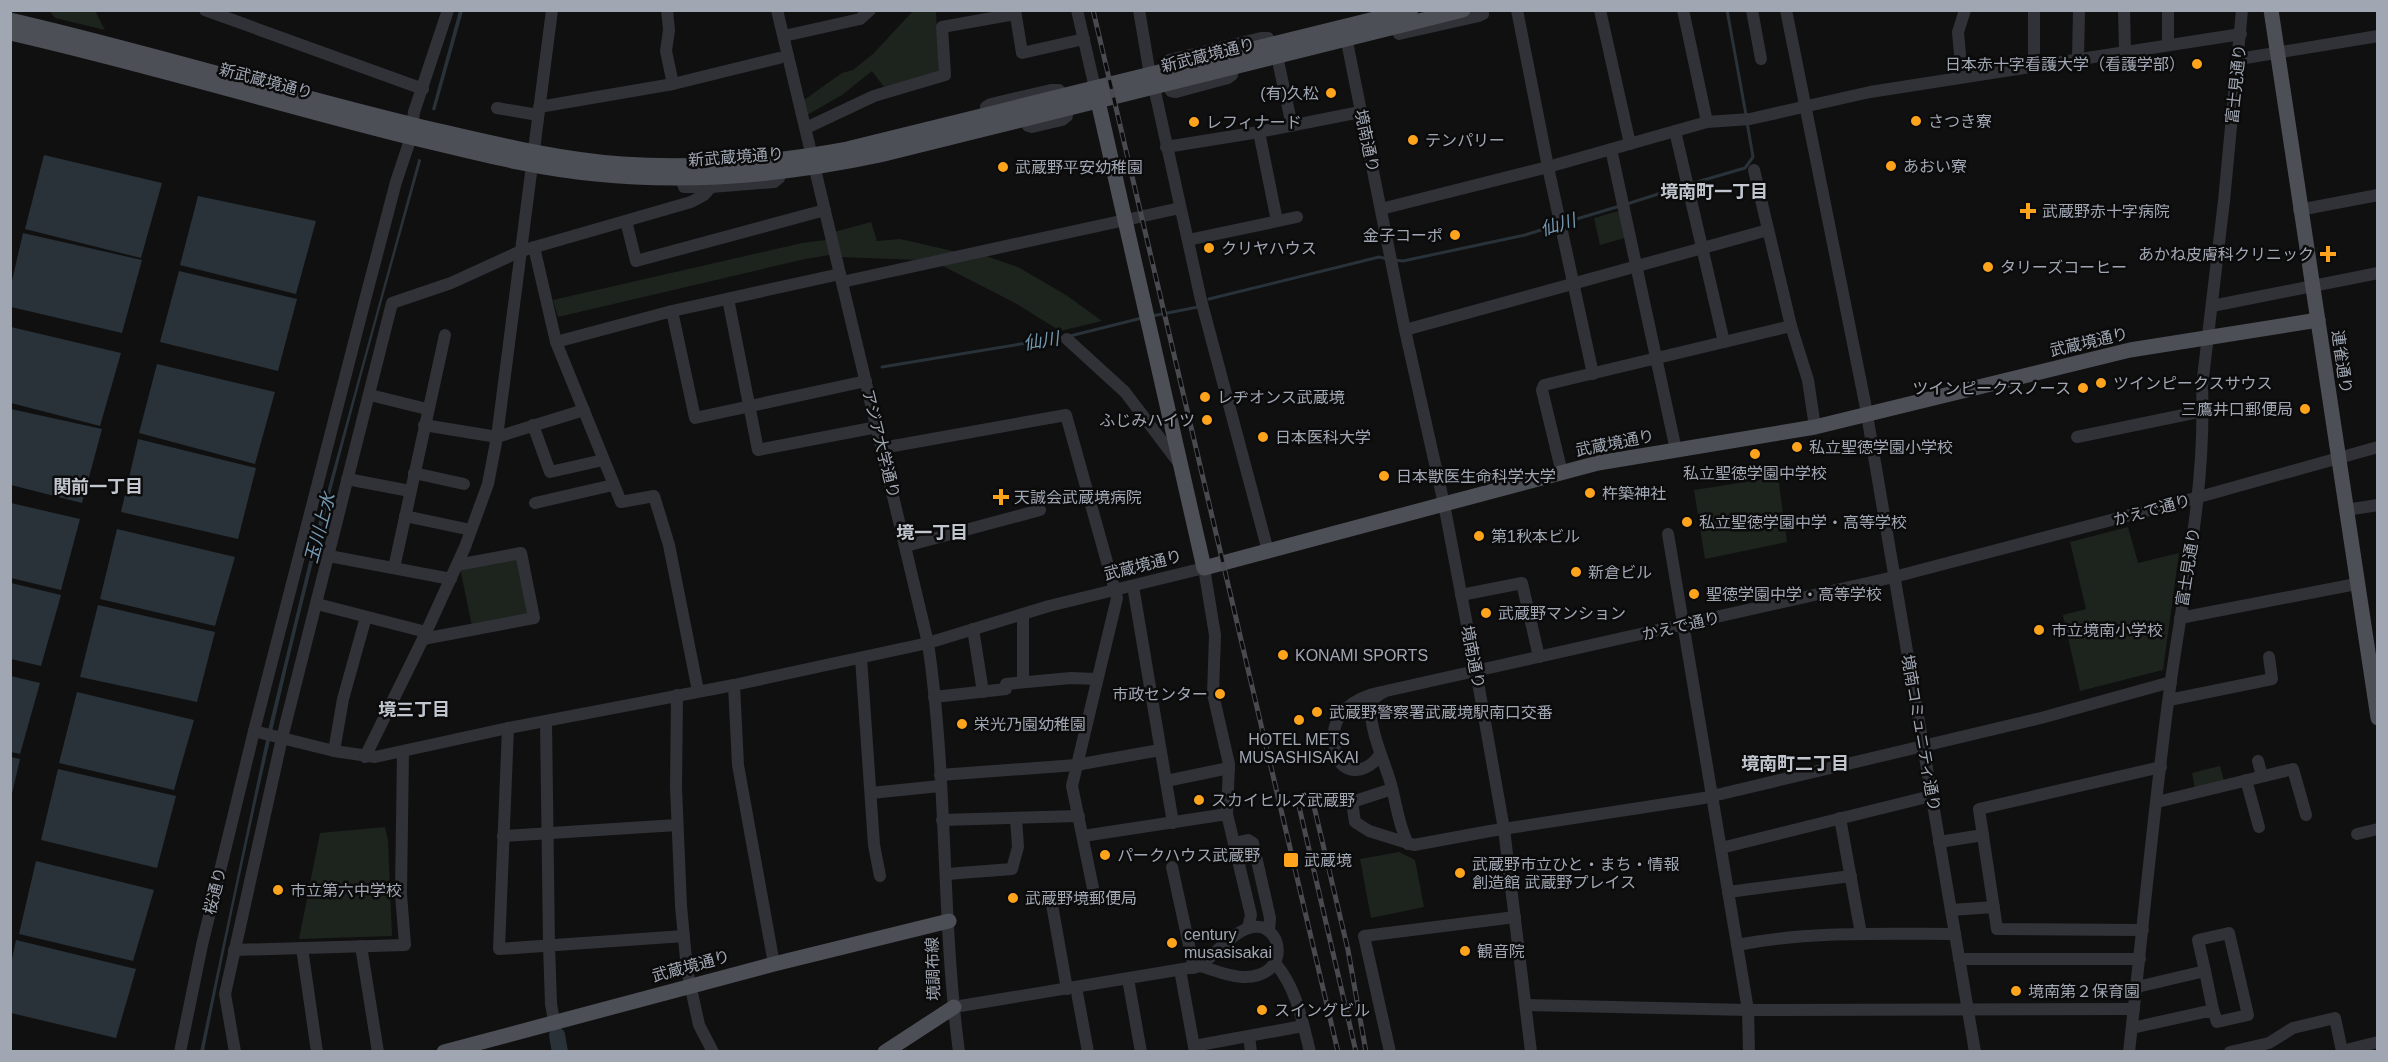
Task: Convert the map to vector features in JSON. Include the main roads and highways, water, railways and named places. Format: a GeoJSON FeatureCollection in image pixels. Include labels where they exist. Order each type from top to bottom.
{"type":"FeatureCollection","features":[{"type":"Feature","properties":{"kind":"main road","name":"新武蔵境通り"},"geometry":{"type":"LineString","coordinates":[[13,23],[115,45],[413,131],[534,160],[595,174],[681,178],[778,173],[847,149],[986,116],[1096,95],[1346,33],[1411,10]]}},
{"type":"Feature","properties":{"kind":"main road","name":"新武蔵境通り"},"geometry":{"type":"LineString","coordinates":[[1346,33],[1395,27],[1463,10]]}},
{"type":"Feature","properties":{"kind":"main road","name":"連雀通り"},"geometry":{"type":"LineString","coordinates":[[2271,10],[2299,210],[2318,320],[2378,718]]}},
{"type":"Feature","properties":{"kind":"main road","name":"新武蔵境通り"},"geometry":{"type":"LineString","coordinates":[[1159,79],[1233,67],[1275,50]]}},
{"type":"Feature","properties":{"kind":"main road","name":"武蔵境通り"},"geometry":{"type":"LineString","coordinates":[[1096,95],[1204,568],[1562,472],[1620,459],[1815,427],[2107,356],[2207,337],[2318,320]]}},
{"type":"Feature","properties":{"kind":"main road","name":"新武蔵境通り"},"geometry":{"type":"LineString","coordinates":[[534,160],[684,166],[813,162],[880,155],[1024,119],[1065,102]]}},
{"type":"Feature","properties":{"kind":"main road","name":"武蔵境通り"},"geometry":{"type":"LineString","coordinates":[[444,1052],[467,1049],[554,1021],[774,963],[949,921]]}},
{"type":"Feature","properties":{"kind":"main road","name":"境調布線"},"geometry":{"type":"LineString","coordinates":[[885,1052],[954,1007]]}},
{"type":"Feature","properties":{"kind":"water","name":"玉川上水"},"geometry":{"type":"Polygon","coordinates":[[[459,11],[463,11],[367,355],[298,623],[255,806],[204,1051],[200,1052],[269,726],[318,525],[459,11]]]}},
{"type":"Feature","properties":{"kind":"water"},"geometry":{"type":"Polygon","coordinates":[[[44,155],[162,183],[141,258],[25,229],[44,155]]]}},
{"type":"Feature","properties":{"kind":"water"},"geometry":{"type":"Polygon","coordinates":[[[198,196],[316,221],[296,294],[180,265],[198,196]]]}},
{"type":"Feature","properties":{"kind":"water"},"geometry":{"type":"Polygon","coordinates":[[[23,233],[142,260],[122,333],[11,307],[11,285],[23,233]]]}},
{"type":"Feature","properties":{"kind":"water"},"geometry":{"type":"Polygon","coordinates":[[[179,271],[297,299],[278,371],[160,342],[179,271]]]}},
{"type":"Feature","properties":{"kind":"water"},"geometry":{"type":"Polygon","coordinates":[[[11,327],[121,353],[100,426],[11,403],[11,327]]]}},
{"type":"Feature","properties":{"kind":"water"},"geometry":{"type":"Polygon","coordinates":[[[157,364],[275,392],[255,464],[139,433],[157,364]]]}},
{"type":"Feature","properties":{"kind":"water"},"geometry":{"type":"Polygon","coordinates":[[[11,409],[102,429],[82,503],[11,485],[11,409]]]}},
{"type":"Feature","properties":{"kind":"water"},"geometry":{"type":"Polygon","coordinates":[[[138,439],[256,468],[238,539],[121,512],[138,439]]]}},
{"type":"Feature","properties":{"kind":"water"},"geometry":{"type":"Polygon","coordinates":[[[11,503],[80,519],[61,590],[11,578],[11,503]]]}},
{"type":"Feature","properties":{"kind":"water"},"geometry":{"type":"Polygon","coordinates":[[[117,529],[235,557],[215,626],[100,599],[117,529]]]}},
{"type":"Feature","properties":{"kind":"water"},"geometry":{"type":"Polygon","coordinates":[[[11,583],[61,595],[41,666],[11,659],[11,583]]]}},
{"type":"Feature","properties":{"kind":"water"},"geometry":{"type":"Polygon","coordinates":[[[98,605],[215,632],[197,702],[80,677],[98,605]]]}},
{"type":"Feature","properties":{"kind":"water"},"geometry":{"type":"Polygon","coordinates":[[[11,676],[40,683],[20,754],[11,752],[11,676]]]}},
{"type":"Feature","properties":{"kind":"water"},"geometry":{"type":"Polygon","coordinates":[[[77,692],[194,720],[174,790],[59,763],[77,692]]]}},
{"type":"Feature","properties":{"kind":"water"},"geometry":{"type":"Polygon","coordinates":[[[10,757],[20,759],[11,798],[10,757]]]}},
{"type":"Feature","properties":{"kind":"water"},"geometry":{"type":"Polygon","coordinates":[[[58,769],[176,796],[157,868],[41,840],[58,769]]]}},
{"type":"Feature","properties":{"kind":"water"},"geometry":{"type":"Polygon","coordinates":[[[36,861],[154,890],[133,961],[19,934],[36,861]]]}},
{"type":"Feature","properties":{"kind":"water"},"geometry":{"type":"Polygon","coordinates":[[[16,940],[136,969],[116,1038],[11,1013],[11,964],[16,940]]]}},
{"type":"Feature","properties":{"kind":"waterway","name":"仙川"},"geometry":{"type":"LineString","coordinates":[[1727,10],[1746,115]]}},
{"type":"Feature","properties":{"kind":"waterway","name":"仙川"},"geometry":{"type":"LineString","coordinates":[[1690,184],[1745,168],[1753,157],[1747,122]]}},
{"type":"Feature","properties":{"kind":"waterway","name":"仙川"},"geometry":{"type":"LineString","coordinates":[[1627,204],[1683,186]]}},
{"type":"Feature","properties":{"kind":"waterway","name":"仙川"},"geometry":{"type":"LineString","coordinates":[[1563,223],[1620,206]]}},
{"type":"Feature","properties":{"kind":"waterway","name":"仙川"},"geometry":{"type":"LineString","coordinates":[[1394,260],[1403,261],[1525,235],[1557,225]]}},
{"type":"Feature","properties":{"kind":"waterway","name":"仙川"},"geometry":{"type":"LineString","coordinates":[[1209,299],[1379,257],[1388,259]]}},
{"type":"Feature","properties":{"kind":"waterway","name":"仙川"},"geometry":{"type":"LineString","coordinates":[[1152,316],[1198,307]]}},
{"type":"Feature","properties":{"kind":"waterway","name":"仙川"},"geometry":{"type":"LineString","coordinates":[[1070,336],[1142,318]]}},
{"type":"Feature","properties":{"kind":"waterway","name":"仙川"},"geometry":{"type":"LineString","coordinates":[[882,367],[1063,337]]}},
{"type":"Feature","properties":{"kind":"waterway","name":"仙川"},"geometry":{"type":"LineString","coordinates":[[557,1035],[560,1052]]}},
{"type":"Feature","properties":{"kind":"railway"},"geometry":{"type":"LineString","coordinates":[[1093,10],[1338,1052]]}},
{"type":"Feature","properties":{"kind":"railway"},"geometry":{"type":"LineString","coordinates":[[1312,798],[1348,950],[1366,1052]]}},
{"type":"Feature","properties":{"kind":"railway"},"geometry":{"type":"LineString","coordinates":[[1298,802],[1356,1052]]}},
{"type":"Feature","properties":{"kind":"place","name":"日本赤十字看護大学（看護学部）"},"geometry":{"type":"Point","coordinates":[2197,64]}},
{"type":"Feature","properties":{"kind":"place","name":"(有)久松"},"geometry":{"type":"Point","coordinates":[1331,93]}},
{"type":"Feature","properties":{"kind":"place","name":"さつき寮"},"geometry":{"type":"Point","coordinates":[1916,121]}},
{"type":"Feature","properties":{"kind":"place","name":"レフィナード"},"geometry":{"type":"Point","coordinates":[1194,122]}},
{"type":"Feature","properties":{"kind":"place","name":"テンパリー"},"geometry":{"type":"Point","coordinates":[1413,140]}},
{"type":"Feature","properties":{"kind":"place","name":"あおい寮"},"geometry":{"type":"Point","coordinates":[1891,166]}},
{"type":"Feature","properties":{"kind":"place","name":"武蔵野平安幼稚園"},"geometry":{"type":"Point","coordinates":[1003,167]}},
{"type":"Feature","properties":{"kind":"place","name":"武蔵野赤十字病院"},"geometry":{"type":"Point","coordinates":[2028,211]}},
{"type":"Feature","properties":{"kind":"place","name":"金子コーポ"},"geometry":{"type":"Point","coordinates":[1455,235]}},
{"type":"Feature","properties":{"kind":"place","name":"クリヤハウス"},"geometry":{"type":"Point","coordinates":[1209,248]}},
{"type":"Feature","properties":{"kind":"place","name":"あかね皮膚科クリニック"},"geometry":{"type":"Point","coordinates":[2328,254]}},
{"type":"Feature","properties":{"kind":"place","name":"タリーズコーヒー"},"geometry":{"type":"Point","coordinates":[1988,267]}},
{"type":"Feature","properties":{"kind":"place","name":"ツインピークスサウス"},"geometry":{"type":"Point","coordinates":[2101,383]}},
{"type":"Feature","properties":{"kind":"place","name":"ツインピークスノース"},"geometry":{"type":"Point","coordinates":[2083,388]}},
{"type":"Feature","properties":{"kind":"place","name":"レヂオンス武蔵境"},"geometry":{"type":"Point","coordinates":[1205,397]}},
{"type":"Feature","properties":{"kind":"place","name":"三鷹井口郵便局"},"geometry":{"type":"Point","coordinates":[2305,409]}},
{"type":"Feature","properties":{"kind":"place","name":"ふじみハイツ"},"geometry":{"type":"Point","coordinates":[1207,420]}},
{"type":"Feature","properties":{"kind":"place","name":"日本医科大学"},"geometry":{"type":"Point","coordinates":[1263,437]}},
{"type":"Feature","properties":{"kind":"place","name":"私立聖徳学園小学校"},"geometry":{"type":"Point","coordinates":[1797,447]}},
{"type":"Feature","properties":{"kind":"place","name":"私立聖徳学園中学校"},"geometry":{"type":"Point","coordinates":[1755,454]}},
{"type":"Feature","properties":{"kind":"place","name":"日本獣医生命科学大学"},"geometry":{"type":"Point","coordinates":[1384,476]}},
{"type":"Feature","properties":{"kind":"place","name":"杵築神社"},"geometry":{"type":"Point","coordinates":[1590,493]}},
{"type":"Feature","properties":{"kind":"place","name":"天誠会武蔵境病院"},"geometry":{"type":"Point","coordinates":[1001,497]}},
{"type":"Feature","properties":{"kind":"place","name":"私立聖徳学園中学・高等学校"},"geometry":{"type":"Point","coordinates":[1687,522]}},
{"type":"Feature","properties":{"kind":"place","name":"第1秋本ビル"},"geometry":{"type":"Point","coordinates":[1479,536]}},
{"type":"Feature","properties":{"kind":"place","name":"新倉ビル"},"geometry":{"type":"Point","coordinates":[1576,572]}},
{"type":"Feature","properties":{"kind":"place","name":"聖徳学園中学・高等学校"},"geometry":{"type":"Point","coordinates":[1694,594]}},
{"type":"Feature","properties":{"kind":"place","name":"武蔵野マンション"},"geometry":{"type":"Point","coordinates":[1486,613]}},
{"type":"Feature","properties":{"kind":"place","name":"市立境南小学校"},"geometry":{"type":"Point","coordinates":[2039,630]}},
{"type":"Feature","properties":{"kind":"place","name":"KONAMI SPORTS"},"geometry":{"type":"Point","coordinates":[1283,655]}},
{"type":"Feature","properties":{"kind":"place","name":"市政センター"},"geometry":{"type":"Point","coordinates":[1220,694]}},
{"type":"Feature","properties":{"kind":"place","name":"武蔵野警察署武蔵境駅南口交番"},"geometry":{"type":"Point","coordinates":[1317,712]}},
{"type":"Feature","properties":{"kind":"place","name":"HOTEL METS MUSASHISAKAI"},"geometry":{"type":"Point","coordinates":[1299,720]}},
{"type":"Feature","properties":{"kind":"place","name":"栄光乃園幼稚園"},"geometry":{"type":"Point","coordinates":[962,724]}},
{"type":"Feature","properties":{"kind":"place","name":"スカイヒルズ武蔵野"},"geometry":{"type":"Point","coordinates":[1199,800]}},
{"type":"Feature","properties":{"kind":"place","name":"パークハウス武蔵野"},"geometry":{"type":"Point","coordinates":[1105,855]}},
{"type":"Feature","properties":{"kind":"place","name":"武蔵境"},"geometry":{"type":"Point","coordinates":[1291,860]}},
{"type":"Feature","properties":{"kind":"place","name":"武蔵野市立ひと・まち・情報 創造館 武蔵野プレイス"},"geometry":{"type":"Point","coordinates":[1460,873]}},
{"type":"Feature","properties":{"kind":"place","name":"市立第六中学校"},"geometry":{"type":"Point","coordinates":[278,890]}},
{"type":"Feature","properties":{"kind":"place","name":"武蔵野境郵便局"},"geometry":{"type":"Point","coordinates":[1013,898]}},
{"type":"Feature","properties":{"kind":"place","name":"century musasisakai"},"geometry":{"type":"Point","coordinates":[1172,943]}},
{"type":"Feature","properties":{"kind":"place","name":"観音院"},"geometry":{"type":"Point","coordinates":[1465,951]}},
{"type":"Feature","properties":{"kind":"place","name":"境南第２保育園"},"geometry":{"type":"Point","coordinates":[2016,991]}},
{"type":"Feature","properties":{"kind":"place","name":"スイングビル"},"geometry":{"type":"Point","coordinates":[1262,1010]}},
{"type":"Feature","properties":{"kind":"district","name":"境南町一丁目"},"geometry":{"type":"Point","coordinates":[1714,192]}},
{"type":"Feature","properties":{"kind":"district","name":"関前一丁目"},"geometry":{"type":"Point","coordinates":[98,487]}},
{"type":"Feature","properties":{"kind":"district","name":"境一丁目"},"geometry":{"type":"Point","coordinates":[932,533]}},
{"type":"Feature","properties":{"kind":"district","name":"境三丁目"},"geometry":{"type":"Point","coordinates":[414,710]}},
{"type":"Feature","properties":{"kind":"district","name":"境南町二丁目"},"geometry":{"type":"Point","coordinates":[1795,764]}}]}
